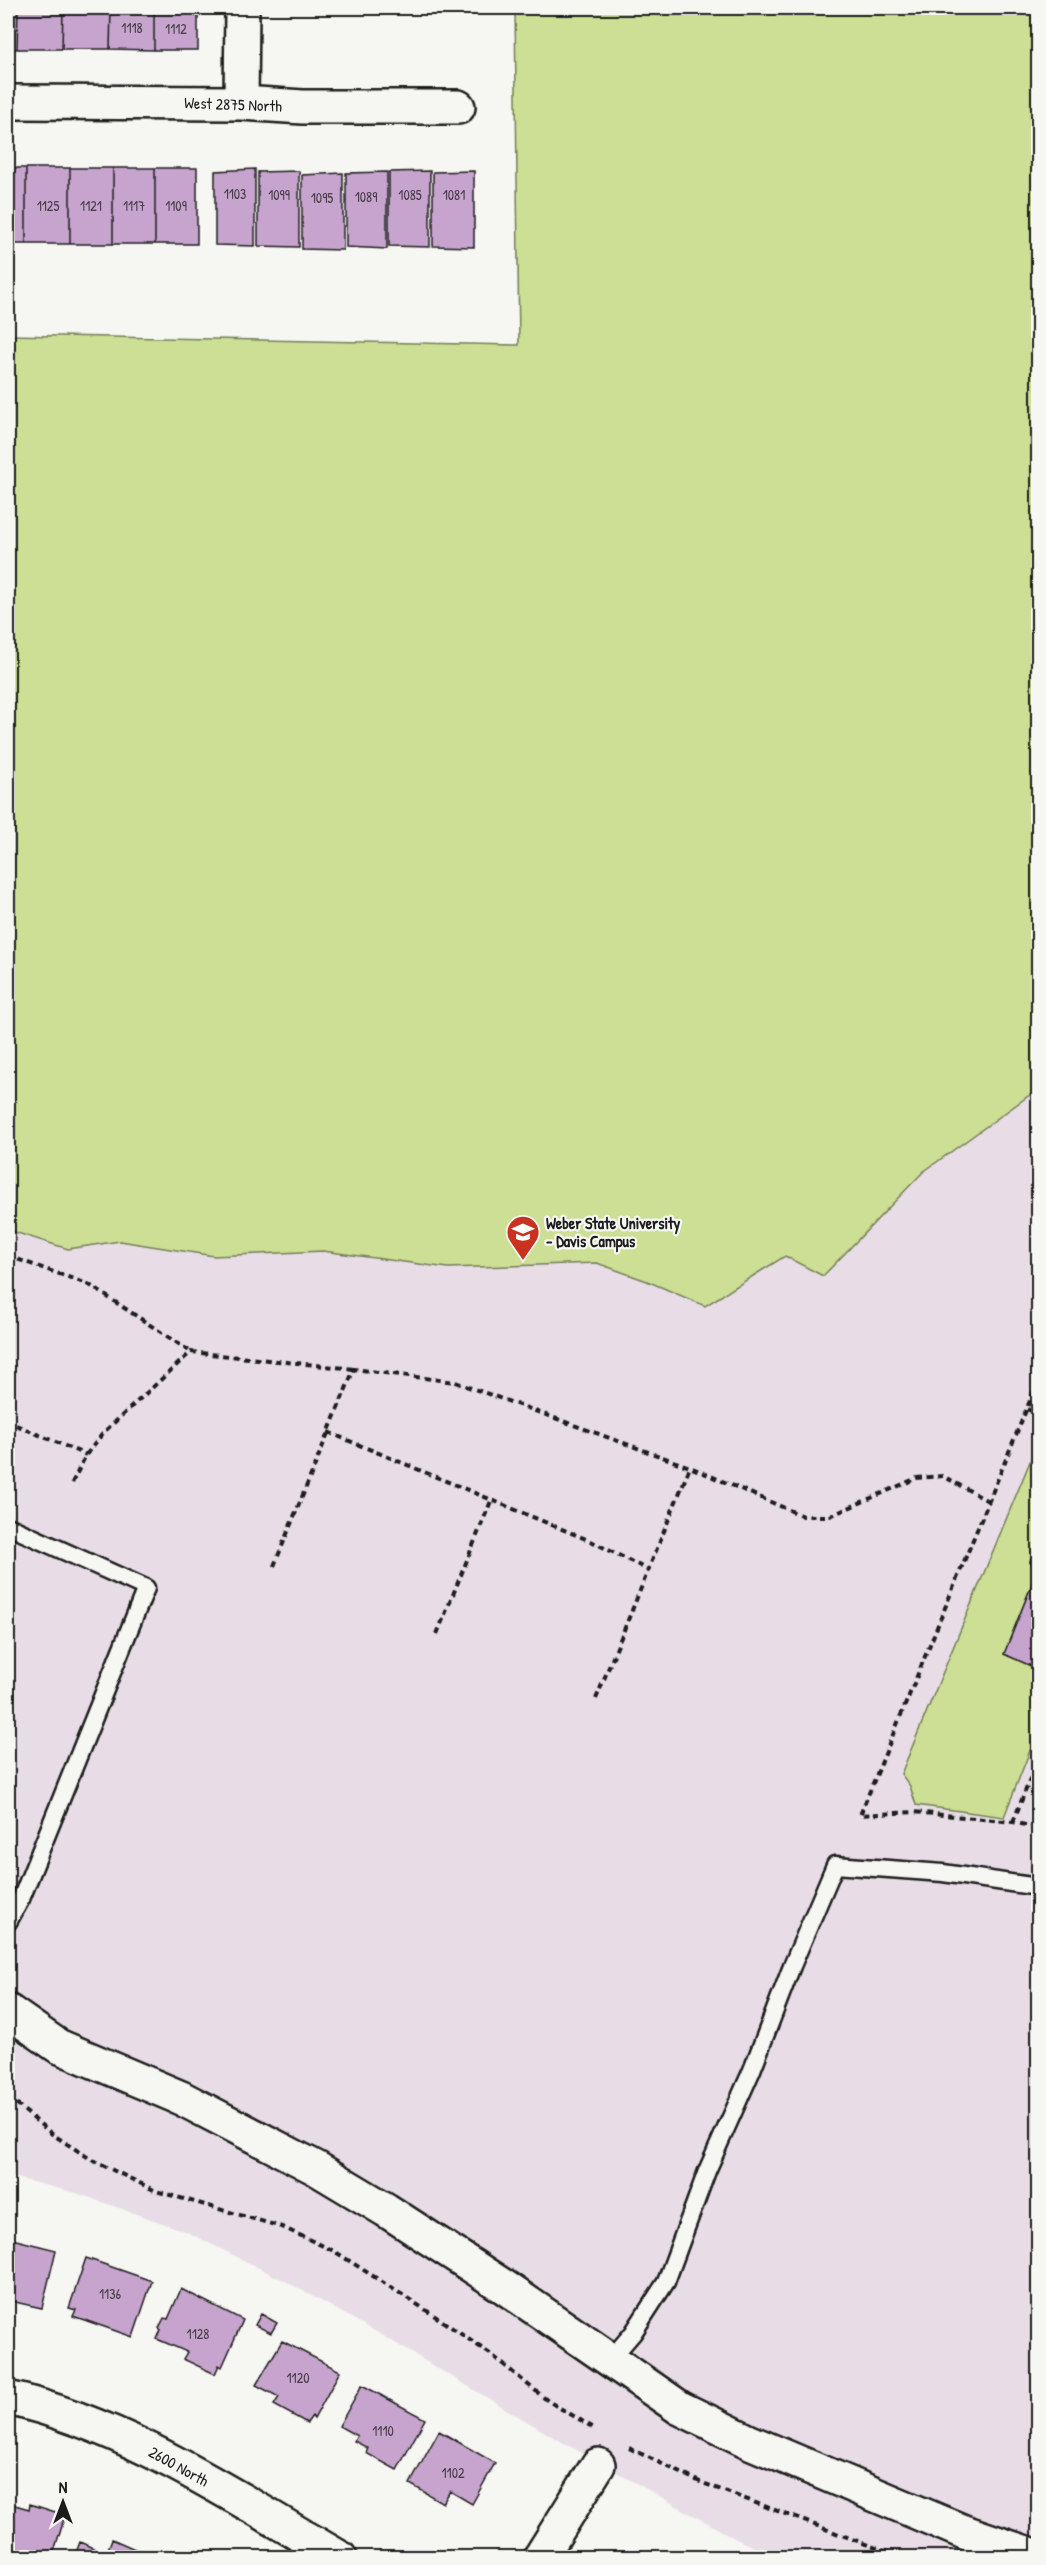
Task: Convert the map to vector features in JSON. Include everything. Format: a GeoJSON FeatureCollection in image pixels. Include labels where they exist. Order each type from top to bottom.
{"type":"FeatureCollection","features":[{"type":"Feature","properties":{"kind":"street"},"geometry":{"type":"LineString","coordinates":[[242,8],[242,103]]}},
{"type":"Feature","properties":{"kind":"street","name":"West 2875 North"},"geometry":{"type":"LineString","coordinates":[[8,102],[458,107]]}},
{"type":"Feature","properties":{"kind":"street"},"geometry":{"type":"LineString","coordinates":[[8,2011],[58,2046],[181,2098],[316,2168],[506,2288],[680,2408],[750,2442],[964,2532],[1038,2557]]}},
{"type":"Feature","properties":{"kind":"street","name":"2600 North"},"geometry":{"type":"LineString","coordinates":[[8,2398],[48,2407],[149,2449],[340,2558]]}},
{"type":"Feature","properties":{"kind":"street"},"geometry":{"type":"LineString","coordinates":[[540,2558],[598,2465]]}},
{"type":"Feature","properties":{"kind":"lane"},"geometry":{"type":"LineString","coordinates":[[8,1526],[146,1588],[21,1899],[8,1922]]}},
{"type":"Feature","properties":{"kind":"lane"},"geometry":{"type":"LineString","coordinates":[[609,2361],[633,2333],[666,2282],[707,2171],[752,2070],[792,1966],[835,1865],[943,1873],[1038,1887]]}},
{"type":"Feature","properties":{"kind":"path"},"geometry":{"type":"LineString","coordinates":[[8,1256],[88,1284],[191,1352],[455,1382],[690,1467],[803,1516],[830,1516],[917,1478],[943,1476],[988,1501]]}},
{"type":"Feature","properties":{"kind":"path"},"geometry":{"type":"LineString","coordinates":[[72,1483],[86,1455],[104,1432],[191,1352]]}},
{"type":"Feature","properties":{"kind":"path"},"geometry":{"type":"LineString","coordinates":[[274,1566],[354,1369]]}},
{"type":"Feature","properties":{"kind":"path"},"geometry":{"type":"LineString","coordinates":[[1038,1381],[860,1815],[902,1811],[1013,1822],[1038,1828]]}},
{"type":"Feature","properties":{"kind":"path"},"geometry":{"type":"LineString","coordinates":[[1027,1409],[1038,1414]]}},
{"type":"Feature","properties":{"kind":"path"},"geometry":{"type":"LineString","coordinates":[[16,1425],[86,1455]]}},
{"type":"Feature","properties":{"kind":"path"},"geometry":{"type":"LineString","coordinates":[[328,1432],[593,1542],[650,1570]]}},
{"type":"Feature","properties":{"kind":"path"},"geometry":{"type":"LineString","coordinates":[[596,1699],[690,1467]]}},
{"type":"Feature","properties":{"kind":"path"},"geometry":{"type":"LineString","coordinates":[[437,1634],[491,1501]]}},
{"type":"Feature","properties":{"kind":"path"},"geometry":{"type":"LineString","coordinates":[[1013,1822],[1038,1759]]}},
{"type":"Feature","properties":{"kind":"path"},"geometry":{"type":"LineString","coordinates":[[8,2097],[52,2134],[92,2160],[156,2192],[282,2227],[334,2251],[493,2355],[548,2401],[597,2430]]}},
{"type":"Feature","properties":{"kind":"path"},"geometry":{"type":"LineString","coordinates":[[627,2447],[700,2482],[903,2558]]}},
{"type":"Feature","properties":{"kind":"shaded area","name":"Weber State University - Davis Campus"},"geometry":{"type":"Polygon","coordinates":[[[515,8],[1038,8],[1038,2557],[777,2557],[738,2540],[555,2438],[287,2282],[185,2231],[76,2193],[8,2176],[8,335],[518,345],[515,8]]]}},
{"type":"Feature","properties":{"kind":"green space"},"geometry":{"type":"Polygon","coordinates":[[[515,8],[1038,8],[1038,1089],[923,1172],[823,1276],[785,1256],[705,1306],[597,1263],[448,1268],[323,1251],[214,1256],[120,1241],[68,1249],[8,1230],[8,335],[519,345],[515,8]]]}},
{"type":"Feature","properties":{"kind":"green space"},"geometry":{"type":"Polygon","coordinates":[[[1038,1442],[1038,1540],[1030,1561],[1038,1565],[1038,1569],[1004,1654],[1038,1669],[1038,1730],[1004,1817],[916,1805],[910,1786],[901,1774],[1038,1442]]]}},
{"type":"Feature","properties":{"kind":"building"},"geometry":{"type":"Polygon","coordinates":[[[8,8],[18,8],[17,49],[8,48],[8,8]]]}},
{"type":"Feature","properties":{"kind":"building"},"geometry":{"type":"Polygon","coordinates":[[[18,8],[63,8],[62,49],[17,49],[18,8]]]}},
{"type":"Feature","properties":{"kind":"building"},"geometry":{"type":"Polygon","coordinates":[[[63,8],[111,8],[110,49],[62,49],[63,8]]]}},
{"type":"Feature","properties":{"kind":"building"},"geometry":{"type":"Polygon","coordinates":[[[111,8],[154,8],[154,50],[110,49],[111,8]]]}},
{"type":"Feature","properties":{"kind":"building"},"geometry":{"type":"Polygon","coordinates":[[[154,8],[198,8],[198,50],[154,50],[154,8]]]}},
{"type":"Feature","properties":{"kind":"building"},"geometry":{"type":"Polygon","coordinates":[[[8,168],[26,168],[26,244],[8,244],[8,168]]]}},
{"type":"Feature","properties":{"kind":"building"},"geometry":{"type":"Polygon","coordinates":[[[26,168],[70,168],[70,244],[26,244],[26,168]]]}},
{"type":"Feature","properties":{"kind":"building"},"geometry":{"type":"Polygon","coordinates":[[[70,168],[113,168],[113,244],[70,244],[70,168]]]}},
{"type":"Feature","properties":{"kind":"building"},"geometry":{"type":"Polygon","coordinates":[[[113,168],[155,168],[155,244],[113,244],[113,168]]]}},
{"type":"Feature","properties":{"kind":"building"},"geometry":{"type":"Polygon","coordinates":[[[155,168],[197,168],[197,244],[155,244],[155,168]]]}},
{"type":"Feature","properties":{"kind":"building"},"geometry":{"type":"Polygon","coordinates":[[[255,169],[255,246],[215,245],[215,171],[255,169]]]}},
{"type":"Feature","properties":{"kind":"building"},"geometry":{"type":"Polygon","coordinates":[[[299,171],[299,247],[258,246],[258,172],[299,171]]]}},
{"type":"Feature","properties":{"kind":"building"},"geometry":{"type":"Polygon","coordinates":[[[430,171],[430,247],[389,246],[389,172],[430,171]]]}},
{"type":"Feature","properties":{"kind":"building"},"geometry":{"type":"Polygon","coordinates":[[[474,171],[474,247],[433,246],[433,172],[474,171]]]}},
{"type":"Feature","properties":{"kind":"building"},"geometry":{"type":"Polygon","coordinates":[[[387,172],[387,249],[346,247],[346,173],[387,172]]]}},
{"type":"Feature","properties":{"kind":"building"},"geometry":{"type":"Polygon","coordinates":[[[343,173],[343,250],[302,249],[302,175],[343,173]]]}},
{"type":"Feature","properties":{"kind":"building"},"geometry":{"type":"Polygon","coordinates":[[[1038,1540],[1038,1565],[1030,1562],[1038,1540]]]}},
{"type":"Feature","properties":{"kind":"building"},"geometry":{"type":"Polygon","coordinates":[[[1038,1569],[1038,1669],[1004,1654],[1038,1569]]]}},
{"type":"Feature","properties":{"kind":"building"},"geometry":{"type":"Polygon","coordinates":[[[8,2238],[56,2250],[42,2308],[10,2301],[8,2238]]]}},
{"type":"Feature","properties":{"kind":"building"},"geometry":{"type":"Polygon","coordinates":[[[86,2258],[152,2281],[133,2337],[73,2316],[76,2310],[69,2308],[86,2258]]]}},
{"type":"Feature","properties":{"kind":"building"},"geometry":{"type":"Polygon","coordinates":[[[181,2289],[243,2320],[222,2367],[219,2365],[215,2374],[183,2359],[187,2352],[157,2339],[161,2330],[159,2328],[164,2318],[168,2319],[181,2289]]]}},
{"type":"Feature","properties":{"kind":"building"},"geometry":{"type":"Polygon","coordinates":[[[261,2314],[277,2323],[271,2333],[255,2325],[261,2314]]]}},
{"type":"Feature","properties":{"kind":"building"},"geometry":{"type":"Polygon","coordinates":[[[282,2341],[340,2371],[314,2419],[312,2416],[307,2423],[274,2405],[279,2397],[256,2385],[282,2341]]]}},
{"type":"Feature","properties":{"kind":"building"},"geometry":{"type":"Polygon","coordinates":[[[362,2385],[425,2419],[397,2470],[366,2453],[368,2448],[354,2441],[357,2436],[339,2426],[362,2385]]]}},
{"type":"Feature","properties":{"kind":"building"},"geometry":{"type":"Polygon","coordinates":[[[439,2431],[495,2463],[472,2504],[450,2491],[443,2503],[410,2484],[439,2431]]]}},
{"type":"Feature","properties":{"kind":"building"},"geometry":{"type":"Polygon","coordinates":[[[8,2503],[29,2509],[30,2504],[65,2515],[52,2558],[8,2558],[8,2503]]]}},
{"type":"Feature","properties":{"kind":"building"},"geometry":{"type":"Polygon","coordinates":[[[112,2539],[151,2556],[150,2558],[74,2558],[80,2542],[106,2554],[112,2539]]]}},
{"type":"Feature","properties":{"kind":"place","name":"Weber State University - Davis Campus"},"geometry":{"type":"Point","coordinates":[523,1261]}}]}
